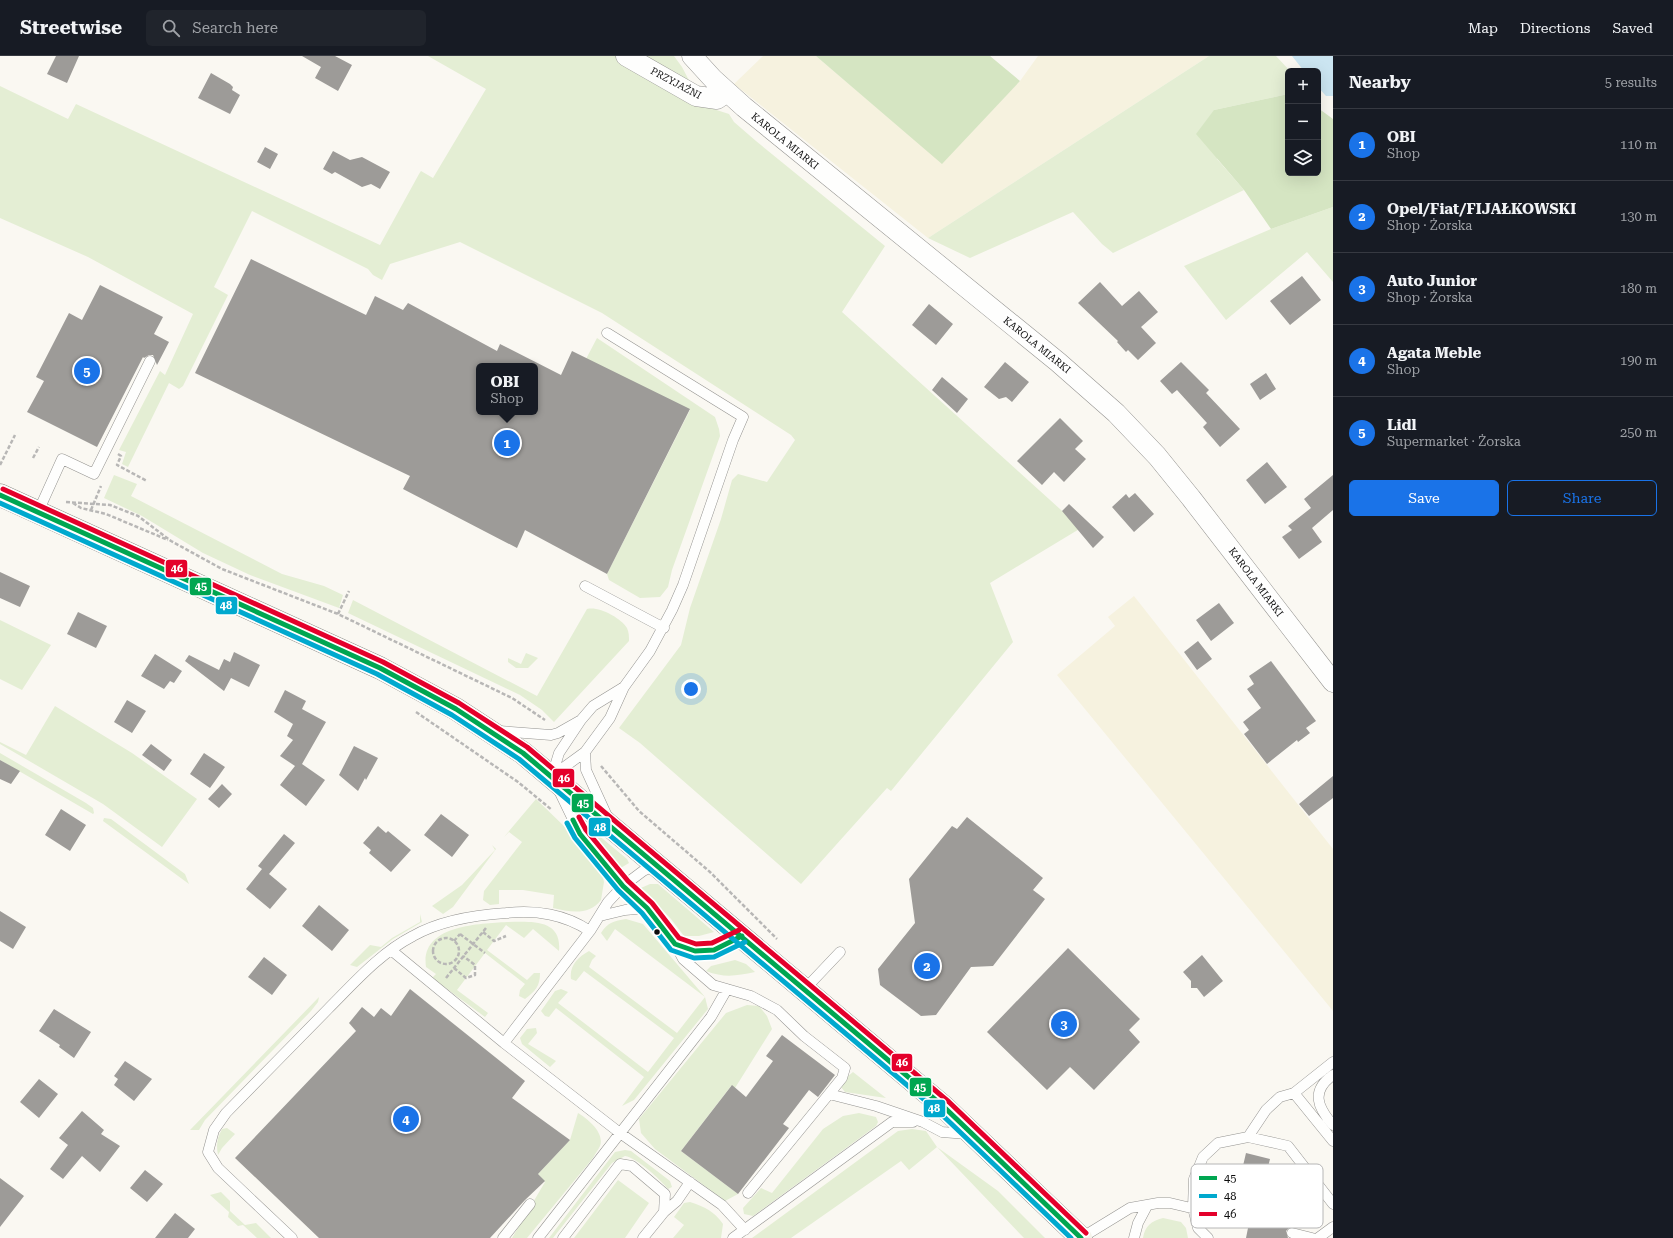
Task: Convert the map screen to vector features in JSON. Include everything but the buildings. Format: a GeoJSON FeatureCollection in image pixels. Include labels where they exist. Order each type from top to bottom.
{"type":"FeatureCollection","features":[{"type":"Feature","properties":{"kind":"main road"},"geometry":{"type":"LineString","coordinates":[[0,495],[380,668],[420,689],[489,730],[552,776],[944,1107],[1081,1238]]}},
{"type":"Feature","properties":{"kind":"street","name":"PRZYJAŹNI"},"geometry":{"type":"LineString","coordinates":[[626,56],[696,96],[716,99],[727,92]]}},
{"type":"Feature","properties":{"kind":"street","name":"KAROLA MIARKI"},"geometry":{"type":"LineString","coordinates":[[692,56],[727,92],[1058,362],[1116,413],[1144,441],[1178,481],[1333,682]]}},
{"type":"Feature","properties":{"kind":"lane"},"geometry":{"type":"LineString","coordinates":[[552,776],[585,752],[610,718],[624,687],[650,651],[664,628],[683,585],[733,440],[743,417],[607,333]]}},
{"type":"Feature","properties":{"kind":"lane"},"geometry":{"type":"LineString","coordinates":[[38,512],[62,459],[94,474],[150,361]]}},
{"type":"Feature","properties":{"kind":"lane"},"geometry":{"type":"LineString","coordinates":[[585,586],[664,628]]}},
{"type":"Feature","properties":{"kind":"lane"},"geometry":{"type":"LineString","coordinates":[[624,687],[594,706],[581,720],[560,753],[552,776],[580,834],[623,886],[647,908],[675,944],[683,959],[697,972],[713,985],[750,996],[777,1010],[804,1036],[845,1068],[842,1078],[748,1193]]}},
{"type":"Feature","properties":{"kind":"lane"},"geometry":{"type":"LineString","coordinates":[[489,730],[551,735],[558,734],[581,720]]}},
{"type":"Feature","properties":{"kind":"lane"},"geometry":{"type":"LineString","coordinates":[[585,752],[586,770],[611,826]]}},
{"type":"Feature","properties":{"kind":"lane"},"geometry":{"type":"LineString","coordinates":[[504,1043],[590,930],[608,902],[623,886],[643,871],[656,864]]}},
{"type":"Feature","properties":{"kind":"lane"},"geometry":{"type":"LineString","coordinates":[[600,916],[625,910],[647,908]]}},
{"type":"Feature","properties":{"kind":"lane"},"geometry":{"type":"LineString","coordinates":[[292,1238],[218,1168],[208,1152],[214,1130],[226,1113],[247,1091],[356,981],[391,950],[413,936],[446,923],[496,913],[549,913],[577,922],[590,930]]}},
{"type":"Feature","properties":{"kind":"lane"},"geometry":{"type":"LineString","coordinates":[[675,944],[695,951],[714,950],[742,936]]}},
{"type":"Feature","properties":{"kind":"lane"},"geometry":{"type":"LineString","coordinates":[[391,950],[504,1043],[620,1133],[722,1205],[745,1230]]}},
{"type":"Feature","properties":{"kind":"lane"},"geometry":{"type":"LineString","coordinates":[[805,989],[840,952]]}},
{"type":"Feature","properties":{"kind":"lane"},"geometry":{"type":"LineString","coordinates":[[538,1238],[711,1017],[726,989]]}},
{"type":"Feature","properties":{"kind":"lane"},"geometry":{"type":"LineString","coordinates":[[1248,1137],[1266,1110],[1280,1097],[1294,1093],[1333,1062]]}},
{"type":"Feature","properties":{"kind":"lane"},"geometry":{"type":"LineString","coordinates":[[1333,1075],[1322,1085],[1319,1097],[1322,1113],[1333,1125]]}},
{"type":"Feature","properties":{"kind":"lane"},"geometry":{"type":"LineString","coordinates":[[1294,1093],[1333,1141]]}},
{"type":"Feature","properties":{"kind":"lane"},"geometry":{"type":"LineString","coordinates":[[829,1094],[876,1106],[923,1122],[942,1132],[973,1134]]}},
{"type":"Feature","properties":{"kind":"lane"},"geometry":{"type":"LineString","coordinates":[[734,1238],[892,1122],[923,1122]]}},
{"type":"Feature","properties":{"kind":"lane"},"geometry":{"type":"LineString","coordinates":[[1200,1164],[1203,1157],[1218,1143],[1248,1137],[1288,1146],[1302,1164]]}},
{"type":"Feature","properties":{"kind":"lane"},"geometry":{"type":"LineString","coordinates":[[563,1238],[620,1164],[632,1166],[665,1194],[664,1212]]}},
{"type":"Feature","properties":{"kind":"lane"},"geometry":{"type":"LineString","coordinates":[[643,1238],[664,1212],[677,1201],[690,1182]]}},
{"type":"Feature","properties":{"kind":"lane"},"geometry":{"type":"LineString","coordinates":[[1323,1191],[1333,1204]]}},
{"type":"Feature","properties":{"kind":"lane"},"geometry":{"type":"LineString","coordinates":[[1081,1238],[1130,1208],[1158,1203],[1191,1208]]}},
{"type":"Feature","properties":{"kind":"lane"},"geometry":{"type":"LineString","coordinates":[[503,1238],[530,1204]]}},
{"type":"Feature","properties":{"kind":"lane"},"geometry":{"type":"LineString","coordinates":[[1134,1238],[1138,1223],[1147,1206]]}},
{"type":"Feature","properties":{"kind":"lane"},"geometry":{"type":"LineString","coordinates":[[1198,1228],[1208,1238]]}},
{"type":"Feature","properties":{"kind":"lane"},"geometry":{"type":"LineString","coordinates":[[1318,1238],[1333,1228]]}},
{"type":"Feature","properties":{"kind":"lane"},"geometry":{"type":"LineString","coordinates":[[1292,1233],[1312,1238]]}},
{"type":"Feature","properties":{"kind":"path"},"geometry":{"type":"LineString","coordinates":[[0,465],[15,435]]}},
{"type":"Feature","properties":{"kind":"path"},"geometry":{"type":"LineString","coordinates":[[33,458],[38,447]]}},
{"type":"Feature","properties":{"kind":"path"},"geometry":{"type":"LineString","coordinates":[[114,460],[117,454],[121,456],[117,465],[147,481]]}},
{"type":"Feature","properties":{"kind":"path"},"geometry":{"type":"LineString","coordinates":[[171,541],[138,516],[110,505],[73,503],[81,508],[106,514],[171,541],[222,570],[338,614],[512,698],[546,721]]}},
{"type":"Feature","properties":{"kind":"path"},"geometry":{"type":"LineString","coordinates":[[338,614],[349,591]]}},
{"type":"Feature","properties":{"kind":"path"},"geometry":{"type":"LineString","coordinates":[[410,708],[518,782],[553,812]]}},
{"type":"Feature","properties":{"kind":"path"},"geometry":{"type":"LineString","coordinates":[[596,761],[608,773],[639,811],[710,872],[781,942]]}},
{"type":"Feature","properties":{"kind":"path"},"geometry":{"type":"LineString","coordinates":[[437,989],[483,932],[496,913]]}},
{"type":"Feature","properties":{"kind":"path"},"geometry":{"type":"LineString","coordinates":[[446,923],[485,953]]}},
{"type":"Feature","properties":{"kind":"path"},"geometry":{"type":"LineString","coordinates":[[483,932],[494,941],[506,936]]}},
{"type":"Feature","properties":{"kind":"path"},"geometry":{"type":"LineString","coordinates":[[454,940],[460,934]]}},
{"type":"Feature","properties":{"kind":"path"},"geometry":{"type":"LineString","coordinates":[[447,938],[454,940],[459,947],[456,959],[451,963],[441,963],[435,958],[433,951],[435,944],[440,939],[447,938]]}},
{"type":"Feature","properties":{"kind":"path"},"geometry":{"type":"LineString","coordinates":[[454,968],[466,978],[475,975],[476,965],[463,956]]}},
{"type":"Feature","properties":{"kind":"path"},"geometry":{"type":"LineString","coordinates":[[456,959],[459,962]]}},
{"type":"Feature","properties":{"kind":"shaded area"},"geometry":{"type":"Polygon","coordinates":[[[763,56],[816,56],[942,163],[1020,81],[1038,56],[1209,56],[928,238],[734,84],[763,56]]]}},
{"type":"Feature","properties":{"kind":"shaded area"},"geometry":{"type":"Polygon","coordinates":[[[1134,596],[1333,849],[1333,1011],[1057,675],[1115,626],[1108,617],[1134,596]]]}},
{"type":"Feature","properties":{"kind":"green space"},"geometry":{"type":"Polygon","coordinates":[[[428,56],[616,56],[701,105],[729,114],[734,122],[756,141],[885,246],[842,312],[1081,528],[990,583],[1013,642],[891,791],[887,788],[801,884],[640,743],[619,728],[681,645],[690,608],[721,519],[732,480],[738,474],[767,482],[795,440],[791,435],[602,313],[460,242],[390,264],[382,280],[373,275],[368,269],[252,211],[214,287],[228,295],[183,386],[179,389],[169,383],[128,467],[122,464],[126,452],[119,450],[160,371],[165,375],[193,314],[88,257],[0,218],[0,86],[68,119],[76,104],[380,245],[421,171],[433,178],[486,89],[428,56]]]}},
{"type":"Feature","properties":{"kind":"green space"},"geometry":{"type":"Polygon","coordinates":[[[636,56],[674,56],[682,67],[693,88],[636,56]]]}},
{"type":"Feature","properties":{"kind":"green space"},"geometry":{"type":"Polygon","coordinates":[[[816,56],[990,56],[1020,81],[942,164],[816,56]]]}},
{"type":"Feature","properties":{"kind":"green space"},"geometry":{"type":"Polygon","coordinates":[[[1209,56],[1276,56],[1287,68],[1285,68],[1285,95],[1214,110],[1217,159],[1244,190],[1113,253],[1102,244],[1073,212],[970,258],[928,238],[1209,56]]]}},
{"type":"Feature","properties":{"kind":"green space"},"geometry":{"type":"Polygon","coordinates":[[[1285,95],[1285,176],[1321,176],[1321,110],[1333,119],[1333,207],[1271,229],[1244,190],[1196,134],[1214,110],[1285,95]]]}},
{"type":"Feature","properties":{"kind":"green space"},"geometry":{"type":"Polygon","coordinates":[[[1333,207],[1333,282],[1307,252],[1226,320],[1184,266],[1271,229],[1333,207]]]}},
{"type":"Feature","properties":{"kind":"green space"},"geometry":{"type":"Polygon","coordinates":[[[597,338],[715,417],[719,429],[720,436],[672,570],[668,587],[660,597],[640,598],[609,580],[607,574],[690,410],[586,359],[597,338]]]}},
{"type":"Feature","properties":{"kind":"green space"},"geometry":{"type":"Polygon","coordinates":[[[114,475],[137,484],[131,496],[282,574],[324,586],[343,595],[339,608],[250,575],[203,553],[142,516],[104,498],[114,475]]]}},
{"type":"Feature","properties":{"kind":"green space"},"geometry":{"type":"Polygon","coordinates":[[[353,600],[537,696],[587,609],[597,609],[603,611],[620,620],[627,628],[629,633],[629,641],[554,722],[542,710],[520,695],[348,613],[353,600]]]}},
{"type":"Feature","properties":{"kind":"green space"},"geometry":{"type":"Polygon","coordinates":[[[0,620],[51,645],[22,690],[0,679],[0,620]]]}},
{"type":"Feature","properties":{"kind":"green space"},"geometry":{"type":"Polygon","coordinates":[[[526,653],[538,658],[528,668],[516,668],[508,662],[508,658],[521,664],[526,653]]]}},
{"type":"Feature","properties":{"kind":"green space"},"geometry":{"type":"Polygon","coordinates":[[[55,706],[132,753],[197,799],[162,847],[103,804],[0,744],[0,742],[26,755],[55,706]]]}},
{"type":"Feature","properties":{"kind":"green space"},"geometry":{"type":"Polygon","coordinates":[[[0,753],[86,803],[93,808],[94,813],[93,814],[0,760],[0,753]]]}},
{"type":"Feature","properties":{"kind":"green space"},"geometry":{"type":"Polygon","coordinates":[[[536,799],[566,828],[602,873],[604,882],[601,900],[591,909],[579,912],[553,908],[554,895],[523,890],[499,890],[499,904],[490,905],[483,900],[484,891],[522,842],[509,832],[504,837],[536,799]]]}},
{"type":"Feature","properties":{"kind":"green space"},"geometry":{"type":"Polygon","coordinates":[[[104,818],[111,819],[185,874],[189,884],[103,821],[104,818]]]}},
{"type":"Feature","properties":{"kind":"green space"},"geometry":{"type":"Polygon","coordinates":[[[588,828],[627,859],[629,863],[619,869],[616,869],[587,832],[588,828]]]}},
{"type":"Feature","properties":{"kind":"green space"},"geometry":{"type":"Polygon","coordinates":[[[492,845],[496,849],[453,907],[443,914],[432,906],[462,885],[495,850],[492,845]]]}},
{"type":"Feature","properties":{"kind":"green space"},"geometry":{"type":"Polygon","coordinates":[[[650,884],[658,884],[714,932],[699,936],[684,936],[671,919],[641,888],[650,884]]]}},
{"type":"Feature","properties":{"kind":"green space"},"geometry":{"type":"Polygon","coordinates":[[[420,914],[422,922],[393,939],[357,967],[350,965],[370,945],[381,947],[392,938],[420,922],[420,914]]]}},
{"type":"Feature","properties":{"kind":"green space"},"geometry":{"type":"Polygon","coordinates":[[[626,919],[643,924],[705,997],[615,929],[607,941],[601,933],[606,926],[618,920],[626,919]]]}},
{"type":"Feature","properties":{"kind":"green space"},"geometry":{"type":"Polygon","coordinates":[[[507,922],[534,922],[550,927],[559,940],[559,951],[533,929],[524,938],[506,925],[487,950],[527,980],[534,973],[540,973],[539,982],[534,991],[525,999],[519,996],[520,990],[525,984],[485,953],[457,990],[488,1013],[485,1017],[432,978],[436,974],[426,967],[427,953],[432,943],[441,935],[453,930],[467,926],[507,922]]]}},
{"type":"Feature","properties":{"kind":"green space"},"geometry":{"type":"Polygon","coordinates":[[[589,951],[596,956],[592,960],[589,967],[677,1033],[705,997],[708,1009],[634,1100],[622,1106],[644,1077],[556,1008],[549,1017],[545,1016],[541,1011],[555,991],[561,989],[568,992],[558,1003],[648,1072],[674,1038],[584,971],[576,981],[571,979],[571,970],[575,962],[589,951]]]}},
{"type":"Feature","properties":{"kind":"green space"},"geometry":{"type":"Polygon","coordinates":[[[735,960],[746,964],[755,972],[730,976],[719,975],[706,971],[711,966],[735,960]]]}},
{"type":"Feature","properties":{"kind":"green space"},"geometry":{"type":"Polygon","coordinates":[[[319,997],[318,1002],[311,1011],[205,1120],[199,1130],[190,1130],[319,997]]]}},
{"type":"Feature","properties":{"kind":"green space"},"geometry":{"type":"Polygon","coordinates":[[[747,1005],[759,1006],[767,1016],[772,1029],[735,1088],[731,1086],[681,1151],[738,1194],[725,1201],[655,1149],[641,1133],[639,1119],[726,1013],[747,1005]]]}},
{"type":"Feature","properties":{"kind":"green space"},"geometry":{"type":"Polygon","coordinates":[[[536,1028],[537,1033],[528,1044],[556,1061],[550,1067],[522,1044],[520,1038],[527,1029],[536,1028]]]}},
{"type":"Feature","properties":{"kind":"green space"},"geometry":{"type":"Polygon","coordinates":[[[853,1072],[886,1098],[845,1092],[841,1087],[847,1077],[853,1072]]]}},
{"type":"Feature","properties":{"kind":"green space"},"geometry":{"type":"Polygon","coordinates":[[[578,1113],[591,1123],[598,1131],[601,1141],[600,1146],[593,1158],[527,1238],[512,1238],[545,1182],[538,1174],[570,1140],[578,1113]]]}},
{"type":"Feature","properties":{"kind":"green space"},"geometry":{"type":"Polygon","coordinates":[[[859,1113],[876,1117],[878,1122],[876,1126],[753,1216],[744,1214],[743,1208],[761,1188],[772,1193],[823,1129],[843,1116],[859,1113]]]}},
{"type":"Feature","properties":{"kind":"green space"},"geometry":{"type":"Polygon","coordinates":[[[227,1128],[235,1134],[222,1148],[218,1155],[217,1142],[219,1135],[222,1129],[227,1128]]]}},
{"type":"Feature","properties":{"kind":"green space"},"geometry":{"type":"Polygon","coordinates":[[[912,1129],[926,1131],[937,1147],[909,1170],[901,1161],[791,1238],[752,1238],[898,1131],[912,1129]]]}},
{"type":"Feature","properties":{"kind":"green space"},"geometry":{"type":"Polygon","coordinates":[[[937,1147],[998,1191],[1045,1238],[1024,1238],[937,1147]]]}},
{"type":"Feature","properties":{"kind":"green space"},"geometry":{"type":"Polygon","coordinates":[[[625,1150],[631,1151],[670,1181],[672,1187],[668,1189],[642,1165],[625,1156],[612,1163],[553,1238],[549,1238],[615,1152],[625,1150]]]}},
{"type":"Feature","properties":{"kind":"green space"},"geometry":{"type":"Polygon","coordinates":[[[618,1180],[649,1203],[625,1238],[574,1238],[618,1180]]]}},
{"type":"Feature","properties":{"kind":"green space"},"geometry":{"type":"Polygon","coordinates":[[[221,1192],[230,1201],[230,1211],[245,1225],[256,1223],[271,1238],[257,1238],[243,1225],[238,1226],[228,1217],[229,1212],[210,1195],[221,1192]]]}},
{"type":"Feature","properties":{"kind":"green space"},"geometry":{"type":"Polygon","coordinates":[[[690,1202],[709,1210],[720,1220],[723,1224],[721,1238],[673,1238],[684,1225],[674,1217],[684,1203],[690,1202]]]}},
{"type":"Feature","properties":{"kind":"green space"},"geometry":{"type":"Polygon","coordinates":[[[1163,1218],[1181,1222],[1186,1228],[1188,1238],[1143,1238],[1145,1230],[1149,1225],[1163,1218]]]}},
{"type":"Feature","properties":{"kind":"water"},"geometry":{"type":"Polygon","coordinates":[[[1292,56],[1333,56],[1333,96],[1326,96],[1321,90],[1321,68],[1302,68],[1292,56]]]}},
{"type":"Feature","properties":{"kind":"transit line","name":"46"},"geometry":{"type":"LineString","coordinates":[[3,489],[383,662],[459,703],[527,747],[949,1102],[1086,1233]]}},
{"type":"Feature","properties":{"kind":"transit line","name":"45"},"geometry":{"type":"LineString","coordinates":[[0,495],[380,668],[456,709],[523,753],[944,1107],[1081,1238]]}},
{"type":"Feature","properties":{"kind":"transit line","name":"48"},"geometry":{"type":"LineString","coordinates":[[0,503],[377,674],[452,715],[519,759],[939,1112],[1071,1238]]}},
{"type":"Feature","properties":{"kind":"transit line","name":"46"},"geometry":{"type":"LineString","coordinates":[[579,817],[586,830],[628,881],[652,903],[679,938],[696,944],[712,943],[739,930]]}},
{"type":"Feature","properties":{"kind":"transit line","name":"45"},"geometry":{"type":"LineString","coordinates":[[573,820],[580,834],[623,886],[647,908],[675,944],[695,951],[714,950],[742,936]]}},
{"type":"Feature","properties":{"kind":"transit line","name":"48"},"geometry":{"type":"LineString","coordinates":[[567,823],[575,838],[618,890],[642,913],[671,950],[694,958],[714,957],[745,942]]}},
{"type":"Feature","properties":{"kind":"place","name":"Lidl"},"geometry":{"type":"Point","coordinates":[87,371]}},
{"type":"Feature","properties":{"kind":"place","name":"OBI"},"geometry":{"type":"Point","coordinates":[507,443]}},
{"type":"Feature","properties":{"kind":"place","name":"Opel/Fiat/FIJAŁKOWSKI"},"geometry":{"type":"Point","coordinates":[927,966]}},
{"type":"Feature","properties":{"kind":"place","name":"Auto Junior"},"geometry":{"type":"Point","coordinates":[1064,1024]}},
{"type":"Feature","properties":{"kind":"place","name":"Agata Meble"},"geometry":{"type":"Point","coordinates":[406,1119]}}]}
